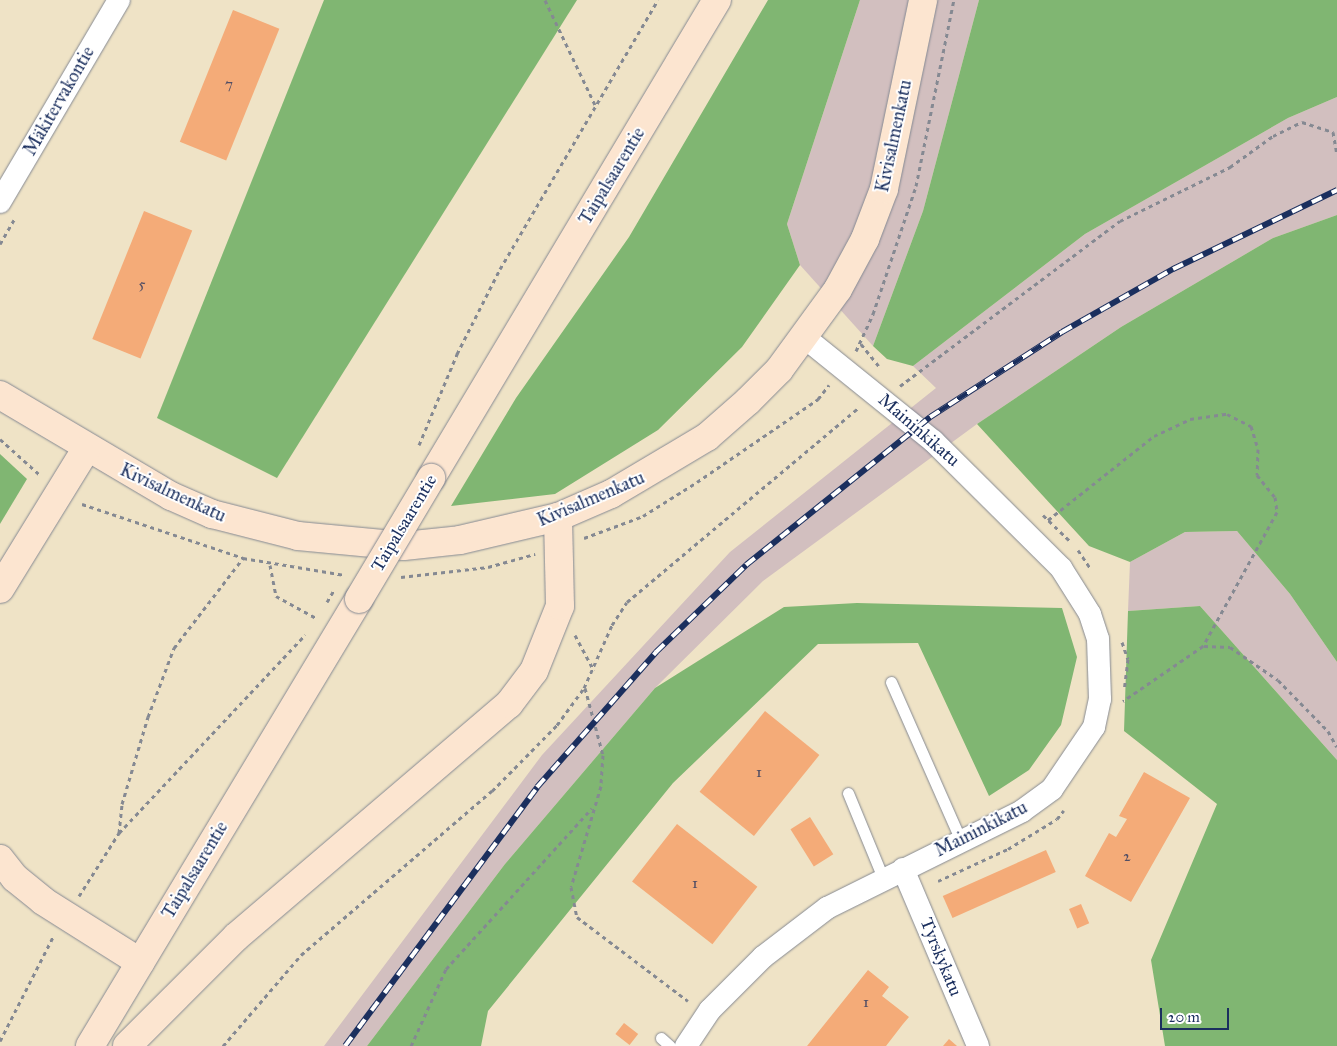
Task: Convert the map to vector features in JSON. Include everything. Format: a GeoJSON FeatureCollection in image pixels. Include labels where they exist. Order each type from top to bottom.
{"type":"FeatureCollection","features":[{"type":"Feature","properties":{"kind":"main road","name":"Taipalsaarentie"},"geometry":{"type":"LineString","coordinates":[[90,1046],[354,587],[431,478],[717,0]]}},
{"type":"Feature","properties":{"kind":"main road","name":"Kivisalmenkatu"},"geometry":{"type":"LineString","coordinates":[[0,395],[86,449],[212,514],[346,543],[404,546],[460,540],[558,517],[645,476],[707,437],[773,376],[804,337],[861,248],[884,189],[923,0]]}},
{"type":"Feature","properties":{"kind":"main road"},"geometry":{"type":"LineString","coordinates":[[0,589],[61,494],[86,449]]}},
{"type":"Feature","properties":{"kind":"main road"},"geometry":{"type":"LineString","coordinates":[[127,1046],[236,937],[509,704],[534,671],[550,640],[560,606],[562,547],[558,517]]}},
{"type":"Feature","properties":{"kind":"main road"},"geometry":{"type":"LineString","coordinates":[[0,859],[15,878],[43,901],[140,962]]}},
{"type":"Feature","properties":{"kind":"street","name":"Mäkitervakontie"},"geometry":{"type":"LineString","coordinates":[[0,202],[119,0]]}},
{"type":"Feature","properties":{"kind":"street","name":"Maininkikatu"},"geometry":{"type":"LineString","coordinates":[[686,1046],[705,1017],[763,957],[827,908],[893,873],[1022,811],[1052,788],[1079,754],[1094,727],[1100,699],[1098,639],[1090,614],[1061,568],[884,382],[843,368],[804,337]]}},
{"type":"Feature","properties":{"kind":"street","name":"Tyrskykatu"},"geometry":{"type":"LineString","coordinates":[[893,873],[914,890],[978,1046]]}},
{"type":"Feature","properties":{"kind":"lane"},"geometry":{"type":"LineString","coordinates":[[891,682],[961,841]]}},
{"type":"Feature","properties":{"kind":"lane"},"geometry":{"type":"LineString","coordinates":[[848,793],[893,873]]}},
{"type":"Feature","properties":{"kind":"lane"},"geometry":{"type":"LineString","coordinates":[[661,1038],[670,1046]]}},
{"type":"Feature","properties":{"kind":"path"},"geometry":{"type":"LineString","coordinates":[[545,0],[595,105]]}},
{"type":"Feature","properties":{"kind":"path"},"geometry":{"type":"LineString","coordinates":[[414,454],[496,278],[595,105],[658,0]]}},
{"type":"Feature","properties":{"kind":"path"},"geometry":{"type":"LineString","coordinates":[[396,577],[488,567],[562,547],[643,516],[697,482],[818,399],[861,344],[916,186],[954,0]]}},
{"type":"Feature","properties":{"kind":"path"},"geometry":{"type":"LineString","coordinates":[[898,388],[1120,221],[1230,167],[1273,136],[1302,122],[1333,132]]}},
{"type":"Feature","properties":{"kind":"path"},"geometry":{"type":"LineString","coordinates":[[1333,132],[1337,129]]}},
{"type":"Feature","properties":{"kind":"path"},"geometry":{"type":"LineString","coordinates":[[1333,132],[1337,154]]}},
{"type":"Feature","properties":{"kind":"path"},"geometry":{"type":"LineString","coordinates":[[861,344],[884,382],[898,388],[904,394]]}},
{"type":"Feature","properties":{"kind":"path"},"geometry":{"type":"LineString","coordinates":[[223,1046],[301,955],[492,791],[557,725],[584,688],[612,625],[627,602],[834,433],[884,382]]}},
{"type":"Feature","properties":{"kind":"path"},"geometry":{"type":"LineString","coordinates":[[1048,520],[1154,436],[1190,419],[1227,414],[1251,426],[1258,449],[1257,475],[1275,497],[1277,512],[1203,646],[1123,702]]}},
{"type":"Feature","properties":{"kind":"path"},"geometry":{"type":"LineString","coordinates":[[0,439],[61,494],[96,510],[243,558],[354,587]]}},
{"type":"Feature","properties":{"kind":"path"},"geometry":{"type":"LineString","coordinates":[[1036,509],[1084,556],[1092,571]]}},
{"type":"Feature","properties":{"kind":"path"},"geometry":{"type":"LineString","coordinates":[[119,833],[122,804],[143,734],[174,648],[243,558]]}},
{"type":"Feature","properties":{"kind":"path"},"geometry":{"type":"LineString","coordinates":[[270,565],[276,596],[316,618]]}},
{"type":"Feature","properties":{"kind":"path"},"geometry":{"type":"LineString","coordinates":[[78,896],[119,833],[300,644],[327,602]]}},
{"type":"Feature","properties":{"kind":"path"},"geometry":{"type":"LineString","coordinates":[[1121,640],[1128,659],[1121,709]]}},
{"type":"Feature","properties":{"kind":"path"},"geometry":{"type":"LineString","coordinates":[[1203,646],[1230,648],[1278,680],[1328,731],[1337,747]]}},
{"type":"Feature","properties":{"kind":"path"},"geometry":{"type":"LineString","coordinates":[[584,688],[603,755],[594,806],[571,887],[577,917],[644,964],[705,1017]]}},
{"type":"Feature","properties":{"kind":"path"},"geometry":{"type":"LineString","coordinates":[[914,890],[1008,849],[1057,819],[1068,804]]}},
{"type":"Feature","properties":{"kind":"path"},"geometry":{"type":"LineString","coordinates":[[412,1046],[446,969],[594,806]]}},
{"type":"Feature","properties":{"kind":"path"},"geometry":{"type":"LineString","coordinates":[[0,1041],[54,936]]}},
{"type":"Feature","properties":{"kind":"shaded area"},"geometry":{"type":"Polygon","coordinates":[[[860,0],[979,0],[923,211],[873,346],[800,265],[787,224],[860,0]]]}},
{"type":"Feature","properties":{"kind":"shaded area"},"geometry":{"type":"Polygon","coordinates":[[[1337,97],[1337,215],[1273,238],[1121,327],[977,424],[763,581],[655,688],[505,864],[367,1046],[324,1046],[542,755],[730,552],[936,388],[913,366],[1085,234],[1288,118],[1337,97]]]}},
{"type":"Feature","properties":{"kind":"shaded area"},"geometry":{"type":"Polygon","coordinates":[[[1237,531],[1290,594],[1337,662],[1337,760],[1200,606],[1128,611],[1130,562],[1185,532],[1237,531]]]}},
{"type":"Feature","properties":{"kind":"green space"},"geometry":{"type":"Polygon","coordinates":[[[324,0],[577,0],[277,478],[157,418],[324,0]]]}},
{"type":"Feature","properties":{"kind":"green space"},"geometry":{"type":"Polygon","coordinates":[[[768,0],[860,0],[787,224],[800,265],[742,347],[658,430],[555,494],[451,506],[516,398],[629,237],[768,0]]]}},
{"type":"Feature","properties":{"kind":"green space"},"geometry":{"type":"Polygon","coordinates":[[[979,0],[1337,0],[1337,97],[1288,118],[1085,234],[913,366],[887,359],[873,346],[923,211],[979,0]]]}},
{"type":"Feature","properties":{"kind":"green space"},"geometry":{"type":"Polygon","coordinates":[[[1337,215],[1337,662],[1290,594],[1237,531],[1185,532],[1130,562],[1089,546],[977,424],[1121,327],[1273,238],[1337,215]]]}},
{"type":"Feature","properties":{"kind":"green space"},"geometry":{"type":"Polygon","coordinates":[[[0,454],[27,479],[0,524],[0,454]]]}},
{"type":"Feature","properties":{"kind":"green space"},"geometry":{"type":"Polygon","coordinates":[[[857,603],[1062,608],[1077,657],[1061,725],[1029,770],[989,796],[918,643],[818,644],[673,783],[488,1011],[481,1046],[367,1046],[505,864],[655,688],[784,607],[857,603]]]}},
{"type":"Feature","properties":{"kind":"green space"},"geometry":{"type":"Polygon","coordinates":[[[1200,606],[1337,760],[1337,1046],[1165,1046],[1151,960],[1217,804],[1124,731],[1128,611],[1200,606]]]}},
{"type":"Feature","properties":{"kind":"building"},"geometry":{"type":"Polygon","coordinates":[[[233,10],[279,29],[226,160],[180,142],[233,10]]]}},
{"type":"Feature","properties":{"kind":"building"},"geometry":{"type":"Polygon","coordinates":[[[144,211],[192,230],[141,358],[92,339],[144,211]]]}},
{"type":"Feature","properties":{"kind":"building"},"geometry":{"type":"Polygon","coordinates":[[[765,711],[819,755],[754,836],[700,792],[765,711]]]}},
{"type":"Feature","properties":{"kind":"building"},"geometry":{"type":"Polygon","coordinates":[[[1144,772],[1190,798],[1131,902],[1085,876],[1109,833],[1116,837],[1127,819],[1119,816],[1144,772]]]}},
{"type":"Feature","properties":{"kind":"building"},"geometry":{"type":"Polygon","coordinates":[[[810,817],[833,854],[814,867],[790,829],[810,817]]]}},
{"type":"Feature","properties":{"kind":"building"},"geometry":{"type":"Polygon","coordinates":[[[677,824],[757,887],[712,944],[632,882],[677,824]]]}},
{"type":"Feature","properties":{"kind":"building"},"geometry":{"type":"Polygon","coordinates":[[[1046,850],[1056,872],[953,918],[943,896],[1046,850]]]}},
{"type":"Feature","properties":{"kind":"building"},"geometry":{"type":"Polygon","coordinates":[[[1081,904],[1089,923],[1077,928],[1069,909],[1081,904]]]}},
{"type":"Feature","properties":{"kind":"building"},"geometry":{"type":"Polygon","coordinates":[[[868,970],[889,987],[882,996],[909,1017],[886,1046],[807,1046],[868,970]]]}},
{"type":"Feature","properties":{"kind":"building"},"geometry":{"type":"Polygon","coordinates":[[[624,1023],[638,1034],[630,1045],[615,1034],[624,1023]]]}},
{"type":"Feature","properties":{"kind":"building"},"geometry":{"type":"Polygon","coordinates":[[[949,1039],[957,1046],[943,1046],[949,1039]]]}},
{"type":"Feature","properties":{"kind":"railway"},"geometry":{"type":"LineString","coordinates":[[345,1046],[537,787],[656,652],[746,565],[930,417],[1062,332],[1173,269],[1337,190]]}}]}
